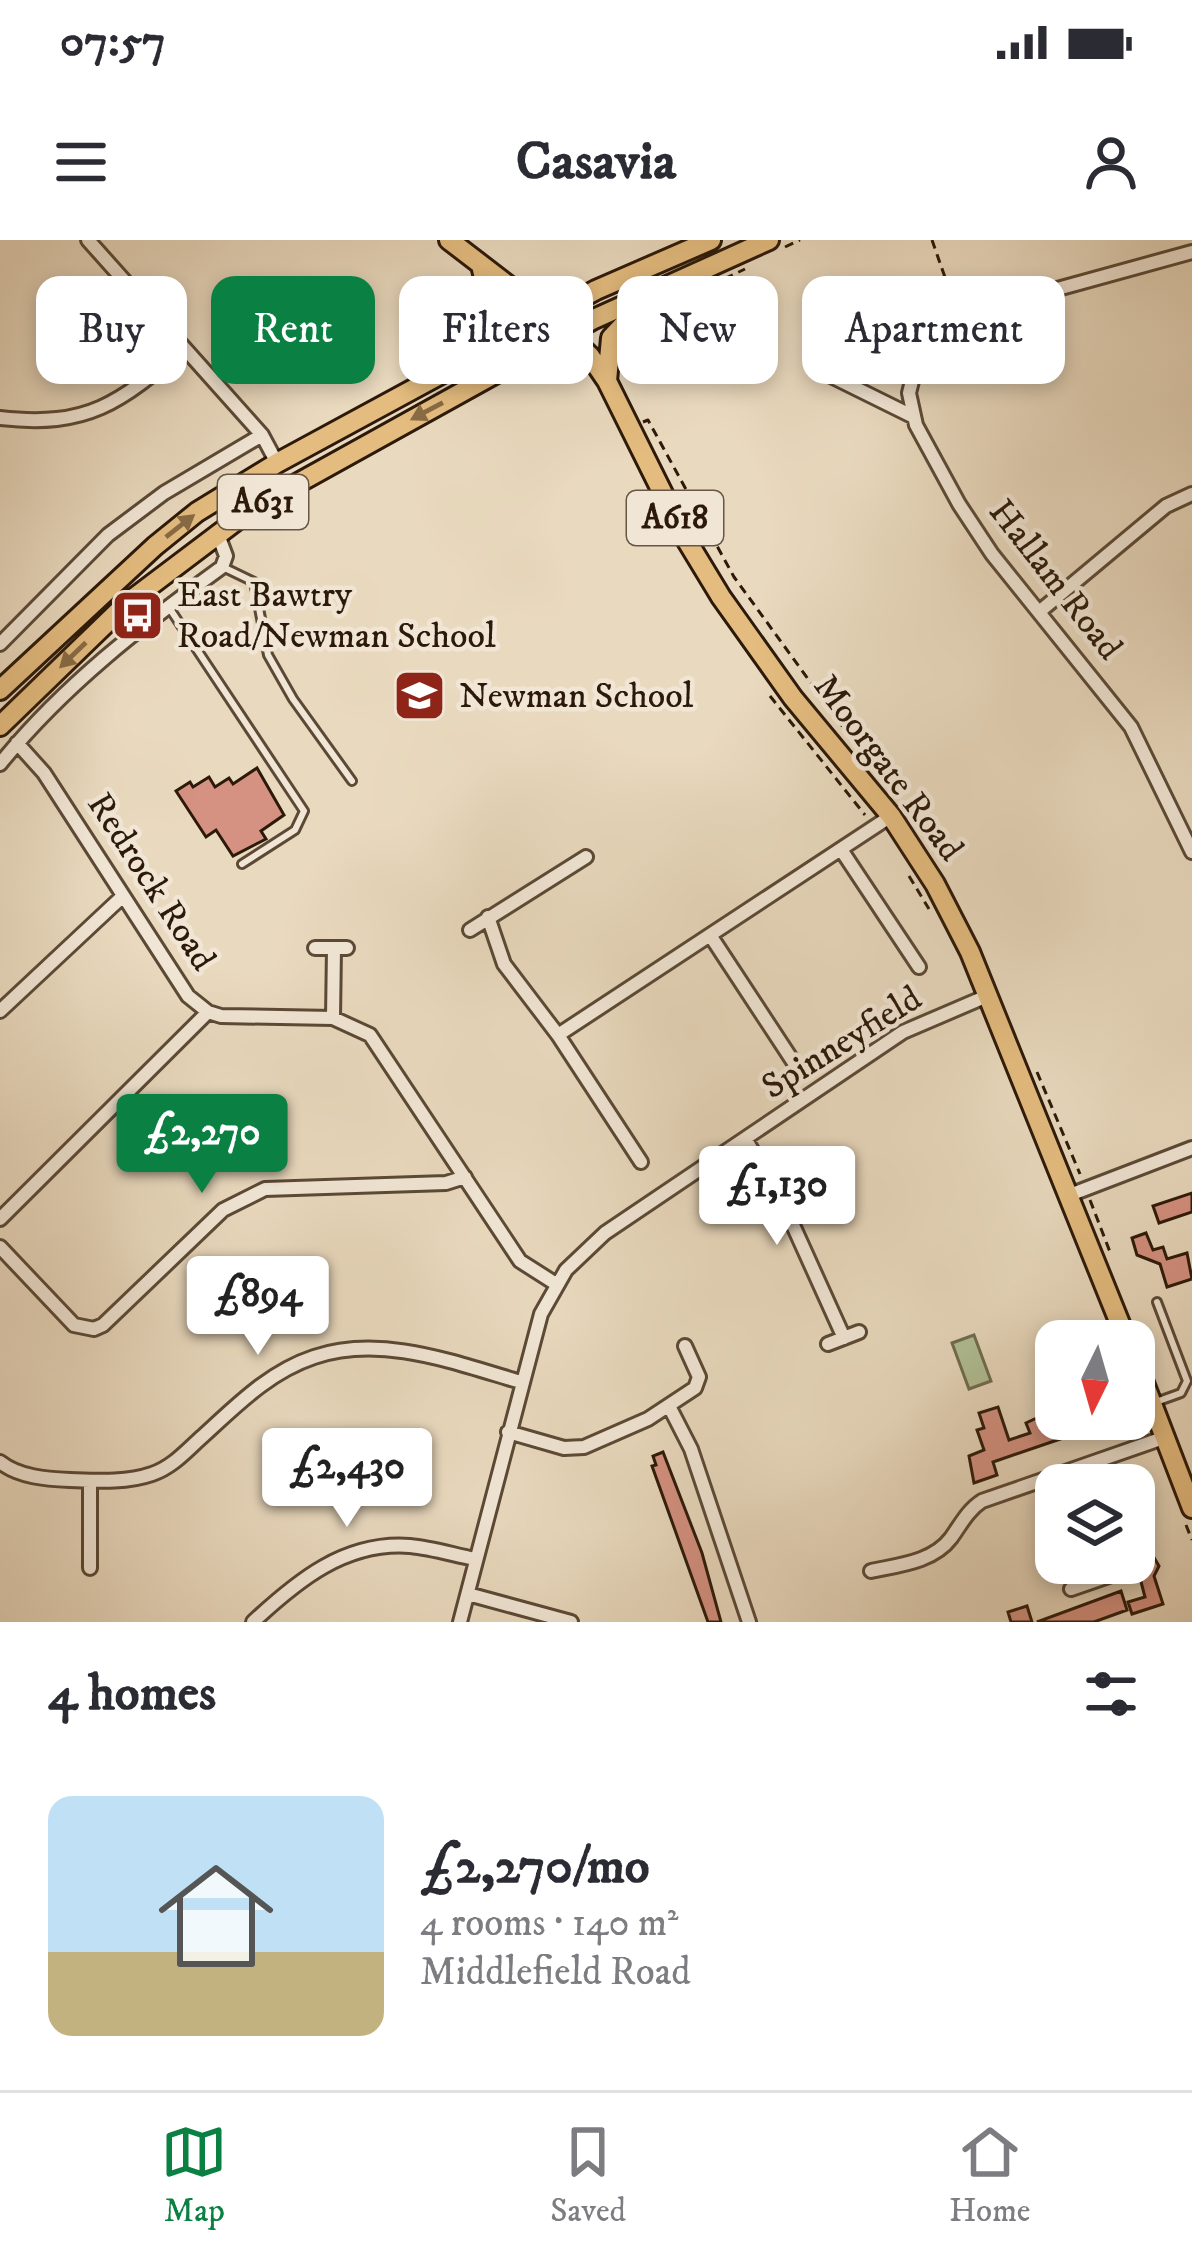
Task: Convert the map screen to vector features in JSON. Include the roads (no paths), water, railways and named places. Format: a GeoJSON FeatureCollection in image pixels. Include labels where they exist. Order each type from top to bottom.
{"type":"FeatureCollection","features":[{"type":"Feature","properties":{"kind":"main road","name":"A618"},"geometry":{"type":"LineString","coordinates":[[449,240],[495,276]]}},
{"type":"Feature","properties":{"kind":"main road","name":"A631"},"geometry":{"type":"LineString","coordinates":[[593,292],[671,248],[711,240]]}},
{"type":"Feature","properties":{"kind":"main road","name":"A631"},"geometry":{"type":"LineString","coordinates":[[697,276],[776,244]]}},
{"type":"Feature","properties":{"kind":"main road"},"geometry":{"type":"LineString","coordinates":[[481,265],[483,276]]}},
{"type":"Feature","properties":{"kind":"main road"},"geometry":{"type":"LineString","coordinates":[[607,381],[611,338],[617,330]]}},
{"type":"Feature","properties":{"kind":"main road","name":"Moorgate Road"},"geometry":{"type":"LineString","coordinates":[[593,362],[636,425],[684,536],[721,597],[793,698],[890,816],[950,910],[1118,1320]]}},
{"type":"Feature","properties":{"kind":"main road","name":"A631"},"geometry":{"type":"LineString","coordinates":[[0,690],[197,512],[421,384]]}},
{"type":"Feature","properties":{"kind":"main road","name":"A631"},"geometry":{"type":"LineString","coordinates":[[0,726],[126,604],[217,532],[475,384]]}},
{"type":"Feature","properties":{"kind":"main road"},"geometry":{"type":"LineString","coordinates":[[1155,1411],[1192,1508]]}},
{"type":"Feature","properties":{"kind":"street"},"geometry":{"type":"LineString","coordinates":[[88,240],[120,276]]}},
{"type":"Feature","properties":{"kind":"street"},"geometry":{"type":"LineString","coordinates":[[1065,287],[1192,252]]}},
{"type":"Feature","properties":{"kind":"street"},"geometry":{"type":"LineString","coordinates":[[187,351],[262,435],[278,463]]}},
{"type":"Feature","properties":{"kind":"street"},"geometry":{"type":"LineString","coordinates":[[0,404],[0,418],[43,423],[73,418],[118,398],[136,384]]}},
{"type":"Feature","properties":{"kind":"street"},"geometry":{"type":"LineString","coordinates":[[849,384],[912,416]]}},
{"type":"Feature","properties":{"kind":"street"},"geometry":{"type":"LineString","coordinates":[[911,384],[912,416]]}},
{"type":"Feature","properties":{"kind":"street","name":"Hallam Road"},"geometry":{"type":"LineString","coordinates":[[912,416],[992,554],[1131,727],[1192,852]]}},
{"type":"Feature","properties":{"kind":"street"},"geometry":{"type":"LineString","coordinates":[[0,644],[108,536],[164,493],[262,435]]}},
{"type":"Feature","properties":{"kind":"street"},"geometry":{"type":"LineString","coordinates":[[1039,612],[1166,506],[1192,494]]}},
{"type":"Feature","properties":{"kind":"street"},"geometry":{"type":"LineString","coordinates":[[0,764],[132,631],[221,567],[226,556],[217,532]]}},
{"type":"Feature","properties":{"kind":"street","name":"Redrock Road"},"geometry":{"type":"LineString","coordinates":[[17,743],[44,773],[188,996],[208,1012],[234,1018],[333,1018]]}},
{"type":"Feature","properties":{"kind":"street"},"geometry":{"type":"LineString","coordinates":[[558,1035],[890,816]]}},
{"type":"Feature","properties":{"kind":"street"},"geometry":{"type":"LineString","coordinates":[[842,851],[919,967]]}},
{"type":"Feature","properties":{"kind":"street"},"geometry":{"type":"LineString","coordinates":[[470,929],[586,857]]}},
{"type":"Feature","properties":{"kind":"street"},"geometry":{"type":"LineString","coordinates":[[0,1011],[123,896]]}},
{"type":"Feature","properties":{"kind":"street"},"geometry":{"type":"LineString","coordinates":[[488,917],[504,964],[558,1035],[641,1162]]}},
{"type":"Feature","properties":{"kind":"street"},"geometry":{"type":"LineString","coordinates":[[710,935],[798,1069]]}},
{"type":"Feature","properties":{"kind":"street"},"geometry":{"type":"LineString","coordinates":[[315,948],[340,948],[333,1018],[354,1024],[382,1049],[520,1261],[556,1284]]}},
{"type":"Feature","properties":{"kind":"street","name":"Spinneyfield"},"geometry":{"type":"LineString","coordinates":[[460,1622],[520,1382],[541,1314],[556,1284],[590,1246],[903,1032],[988,996]]}},
{"type":"Feature","properties":{"kind":"street"},"geometry":{"type":"LineString","coordinates":[[0,1219],[208,1012]]}},
{"type":"Feature","properties":{"kind":"street"},"geometry":{"type":"LineString","coordinates":[[746,1140],[784,1203],[844,1338]]}},
{"type":"Feature","properties":{"kind":"street"},"geometry":{"type":"LineString","coordinates":[[1067,1196],[1192,1148]]}},
{"type":"Feature","properties":{"kind":"street"},"geometry":{"type":"LineString","coordinates":[[0,1247],[74,1325],[94,1330],[223,1210],[265,1189],[446,1183],[465,1177]]}},
{"type":"Feature","properties":{"kind":"street"},"geometry":{"type":"LineString","coordinates":[[828,1344],[859,1332]]}},
{"type":"Feature","properties":{"kind":"street"},"geometry":{"type":"LineString","coordinates":[[508,1432],[573,1449],[610,1438],[669,1406],[699,1382],[685,1346]]}},
{"type":"Feature","properties":{"kind":"street"},"geometry":{"type":"LineString","coordinates":[[0,1462],[29,1475],[130,1480],[169,1467],[255,1388],[314,1357],[346,1349],[429,1355],[520,1382]]}},
{"type":"Feature","properties":{"kind":"street"},"geometry":{"type":"LineString","coordinates":[[669,1406],[691,1449],[749,1622]]}},
{"type":"Feature","properties":{"kind":"street"},"geometry":{"type":"LineString","coordinates":[[1090,1464],[1166,1437]]}},
{"type":"Feature","properties":{"kind":"street"},"geometry":{"type":"LineString","coordinates":[[90,1480],[90,1568]]}},
{"type":"Feature","properties":{"kind":"street"},"geometry":{"type":"LineString","coordinates":[[871,1571],[936,1552],[970,1508],[1035,1483]]}},
{"type":"Feature","properties":{"kind":"street"},"geometry":{"type":"LineString","coordinates":[[253,1622],[294,1583],[351,1554],[407,1546],[476,1559]]}},
{"type":"Feature","properties":{"kind":"street"},"geometry":{"type":"LineString","coordinates":[[1071,1589],[1086,1584]]}},
{"type":"Feature","properties":{"kind":"street"},"geometry":{"type":"LineString","coordinates":[[468,1594],[571,1622]]}},
{"type":"Feature","properties":{"kind":"lane"},"geometry":{"type":"LineString","coordinates":[[221,567],[254,582],[268,655],[352,782]]}},
{"type":"Feature","properties":{"kind":"lane"},"geometry":{"type":"LineString","coordinates":[[168,606],[304,811],[296,830],[242,864]]}},
{"type":"Feature","properties":{"kind":"lane"},"geometry":{"type":"LineString","coordinates":[[1155,1403],[1187,1388],[1157,1302]]}},
{"type":"Feature","properties":{"kind":"place","name":"East Bawtry Road/Newman School"},"geometry":{"type":"Point","coordinates":[138,616]}},
{"type":"Feature","properties":{"kind":"place","name":"Newman School"},"geometry":{"type":"Point","coordinates":[420,696]}}]}
